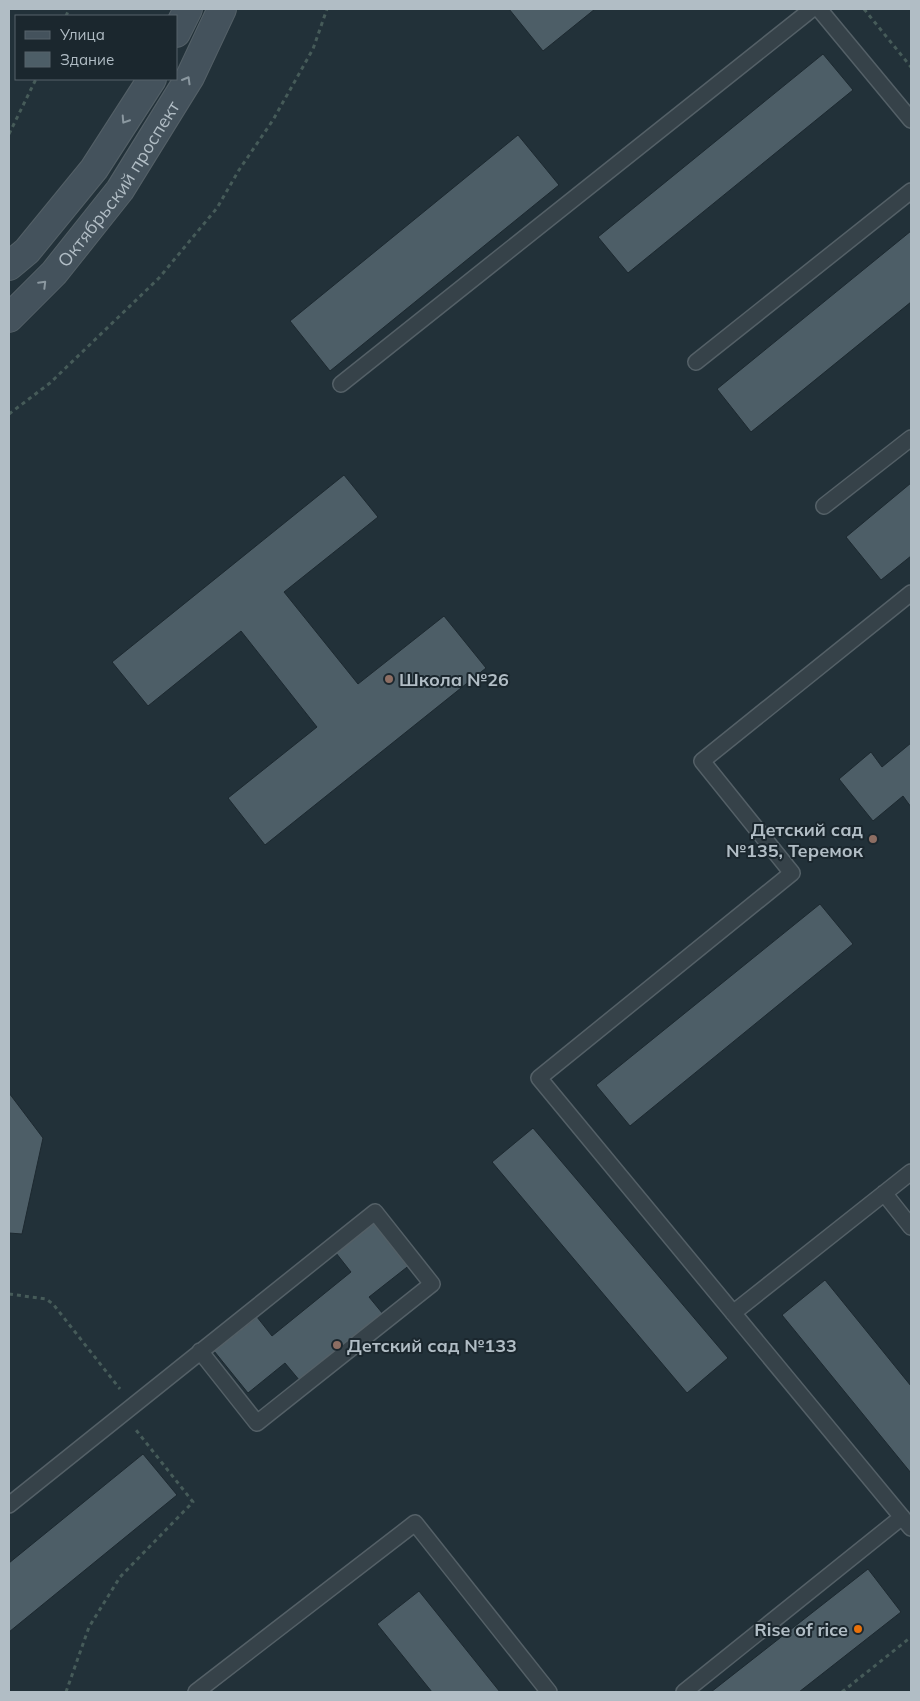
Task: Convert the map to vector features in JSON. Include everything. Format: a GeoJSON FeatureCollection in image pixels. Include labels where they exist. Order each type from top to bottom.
{"type":"FeatureCollection","features":[{"type":"Feature","properties":{"kind":"main road"},"geometry":{"type":"LineString","coordinates":[[178,29],[188,9]]}},
{"type":"Feature","properties":{"kind":"main road","name":"Октябрьский проспект"},"geometry":{"type":"LineString","coordinates":[[9,318],[54,273],[120,190],[190,77],[222,9]]}},
{"type":"Feature","properties":{"kind":"main road","name":"Октябрьский проспект"},"geometry":{"type":"LineString","coordinates":[[9,266],[27,251],[94,169],[151,80]]}},
{"type":"Feature","properties":{"kind":"lane"},"geometry":{"type":"LineString","coordinates":[[341,384],[812,9]]}},
{"type":"Feature","properties":{"kind":"lane"},"geometry":{"type":"LineString","coordinates":[[819,9],[911,120]]}},
{"type":"Feature","properties":{"kind":"lane"},"geometry":{"type":"LineString","coordinates":[[696,362],[911,191]]}},
{"type":"Feature","properties":{"kind":"lane"},"geometry":{"type":"LineString","coordinates":[[824,506],[911,438]]}},
{"type":"Feature","properties":{"kind":"lane"},"geometry":{"type":"LineString","coordinates":[[684,1692],[907,1522],[539,1078],[792,873],[702,761],[911,593]]}},
{"type":"Feature","properties":{"kind":"lane"},"geometry":{"type":"LineString","coordinates":[[733,1312],[911,1172]]}},
{"type":"Feature","properties":{"kind":"lane"},"geometry":{"type":"LineString","coordinates":[[884,1193],[911,1227]]}},
{"type":"Feature","properties":{"kind":"lane"},"geometry":{"type":"LineString","coordinates":[[9,1505],[200,1351],[375,1212],[432,1284],[257,1423],[200,1351]]}},
{"type":"Feature","properties":{"kind":"lane"},"geometry":{"type":"LineString","coordinates":[[196,1692],[414,1523],[549,1692]]}},
{"type":"Feature","properties":{"kind":"path"},"geometry":{"type":"LineString","coordinates":[[9,414],[50,383],[159,278],[218,208],[239,170],[273,120],[314,49],[326,9]]}},
{"type":"Feature","properties":{"kind":"path"},"geometry":{"type":"LineString","coordinates":[[864,9],[911,67]]}},
{"type":"Feature","properties":{"kind":"path"},"geometry":{"type":"LineString","coordinates":[[9,134],[36,80]]}},
{"type":"Feature","properties":{"kind":"path"},"geometry":{"type":"LineString","coordinates":[[9,1294],[46,1299],[66,1317],[193,1502],[120,1577],[89,1627],[66,1692]]}},
{"type":"Feature","properties":{"kind":"path"},"geometry":{"type":"LineString","coordinates":[[842,1692],[911,1638]]}},
{"type":"Feature","properties":{"kind":"building"},"geometry":{"type":"Polygon","coordinates":[[[509,9],[595,9],[543,51],[509,9]]]}},
{"type":"Feature","properties":{"kind":"building"},"geometry":{"type":"Polygon","coordinates":[[[823,54],[853,90],[628,273],[598,237],[823,54]]]}},
{"type":"Feature","properties":{"kind":"building"},"geometry":{"type":"Polygon","coordinates":[[[518,135],[559,185],[330,371],[290,321],[518,135]]]}},
{"type":"Feature","properties":{"kind":"building"},"geometry":{"type":"Polygon","coordinates":[[[911,231],[911,302],[751,432],[717,389],[911,231]]]}},
{"type":"Feature","properties":{"kind":"building"},"geometry":{"type":"Polygon","coordinates":[[[344,475],[378,517],[284,592],[358,684],[444,616],[486,668],[265,845],[228,798],[317,727],[241,631],[148,706],[112,662],[344,475]]]}},
{"type":"Feature","properties":{"kind":"building"},"geometry":{"type":"Polygon","coordinates":[[[911,483],[911,556],[881,580],[846,537],[911,483]]]}},
{"type":"Feature","properties":{"kind":"building"},"geometry":{"type":"Polygon","coordinates":[[[911,743],[911,807],[903,796],[873,821],[839,779],[871,752],[882,767],[911,743]]]}},
{"type":"Feature","properties":{"kind":"building"},"geometry":{"type":"Polygon","coordinates":[[[820,904],[853,944],[630,1126],[596,1085],[820,904]]]}},
{"type":"Feature","properties":{"kind":"building"},"geometry":{"type":"Polygon","coordinates":[[[9,1093],[43,1138],[22,1234],[9,1233],[9,1093]]]}},
{"type":"Feature","properties":{"kind":"building"},"geometry":{"type":"Polygon","coordinates":[[[533,1128],[728,1358],[687,1393],[492,1162],[533,1128]]]}},
{"type":"Feature","properties":{"kind":"building"},"geometry":{"type":"Polygon","coordinates":[[[376,1221],[411,1264],[369,1297],[383,1314],[300,1381],[285,1363],[248,1393],[214,1351],[257,1317],[272,1336],[351,1272],[336,1253],[376,1221]]]}},
{"type":"Feature","properties":{"kind":"building"},"geometry":{"type":"Polygon","coordinates":[[[825,1280],[911,1386],[911,1473],[782,1315],[825,1280]]]}},
{"type":"Feature","properties":{"kind":"building"},"geometry":{"type":"Polygon","coordinates":[[[143,1454],[177,1495],[9,1632],[9,1563],[143,1454]]]}},
{"type":"Feature","properties":{"kind":"building"},"geometry":{"type":"Polygon","coordinates":[[[868,1569],[901,1612],[799,1692],[711,1692],[868,1569]]]}},
{"type":"Feature","properties":{"kind":"building"},"geometry":{"type":"Polygon","coordinates":[[[419,1591],[500,1692],[432,1692],[377,1624],[419,1591]]]}},
{"type":"Feature","properties":{"kind":"place","name":"Школа №26"},"geometry":{"type":"Point","coordinates":[389,679]}},
{"type":"Feature","properties":{"kind":"place","name":"Детский сад №135, Теремок"},"geometry":{"type":"Point","coordinates":[873,839]}},
{"type":"Feature","properties":{"kind":"place","name":"Детский сад №133"},"geometry":{"type":"Point","coordinates":[337,1345]}},
{"type":"Feature","properties":{"kind":"place","name":"Rise of rice"},"geometry":{"type":"Point","coordinates":[858,1629]}}]}
